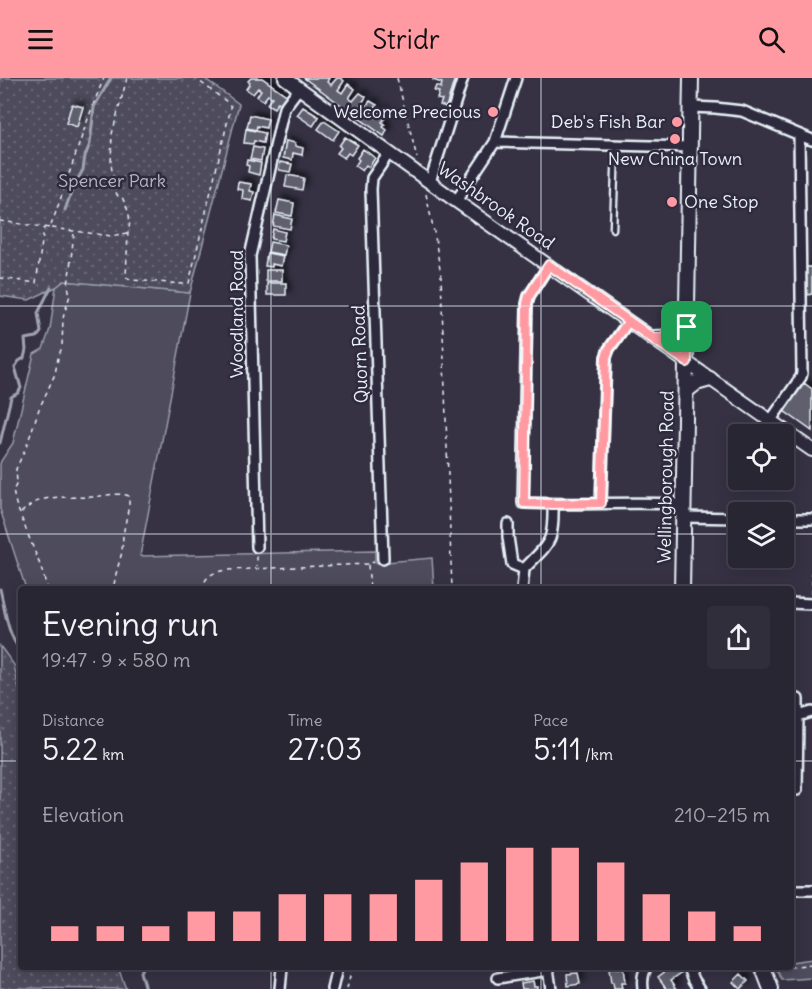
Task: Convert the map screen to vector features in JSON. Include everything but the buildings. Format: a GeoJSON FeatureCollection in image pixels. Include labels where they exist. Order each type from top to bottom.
{"type":"FeatureCollection","features":[{"type":"Feature","properties":{"kind":"main road","name":"Washbrook Road"},"geometry":{"type":"LineString","coordinates":[[285,78],[389,153],[428,188],[456,201],[812,450]]}},
{"type":"Feature","properties":{"kind":"main road","name":"Wellingborough Road"},"geometry":{"type":"LineString","coordinates":[[682,586],[691,78]]}},
{"type":"Feature","properties":{"kind":"main road"},"geometry":{"type":"LineString","coordinates":[[653,338],[674,337],[687,327]]}},
{"type":"Feature","properties":{"kind":"main road"},"geometry":{"type":"LineString","coordinates":[[686,391],[696,383],[710,379]]}},
{"type":"Feature","properties":{"kind":"main road"},"geometry":{"type":"LineString","coordinates":[[764,970],[771,989]]}},
{"type":"Feature","properties":{"kind":"street"},"geometry":{"type":"LineString","coordinates":[[428,188],[463,78]]}},
{"type":"Feature","properties":{"kind":"street"},"geometry":{"type":"LineString","coordinates":[[456,201],[495,142],[516,78]]}},
{"type":"Feature","properties":{"kind":"street","name":"Woodland Road"},"geometry":{"type":"LineString","coordinates":[[257,547],[250,256],[284,108],[299,88]]}},
{"type":"Feature","properties":{"kind":"street"},"geometry":{"type":"LineString","coordinates":[[691,108],[742,111],[812,140]]}},
{"type":"Feature","properties":{"kind":"street"},"geometry":{"type":"LineString","coordinates":[[771,420],[802,373],[799,135]]}},
{"type":"Feature","properties":{"kind":"street"},"geometry":{"type":"LineString","coordinates":[[495,142],[690,147]]}},
{"type":"Feature","properties":{"kind":"street","name":"Quorn Road"},"geometry":{"type":"LineString","coordinates":[[383,559],[372,178],[389,153]]}},
{"type":"Feature","properties":{"kind":"street"},"geometry":{"type":"LineString","coordinates":[[549,265],[529,296],[527,304],[524,503],[601,503],[728,517]]}},
{"type":"Feature","properties":{"kind":"street"},"geometry":{"type":"LineString","coordinates":[[601,503],[606,357],[628,322]]}},
{"type":"Feature","properties":{"kind":"street"},"geometry":{"type":"LineString","coordinates":[[522,586],[524,569],[548,545],[551,537],[554,528],[553,504]]}},
{"type":"Feature","properties":{"kind":"street"},"geometry":{"type":"LineString","coordinates":[[794,519],[812,519]]}},
{"type":"Feature","properties":{"kind":"street"},"geometry":{"type":"LineString","coordinates":[[508,525],[512,564],[524,569]]}},
{"type":"Feature","properties":{"kind":"street"},"geometry":{"type":"LineString","coordinates":[[794,603],[812,604]]}},
{"type":"Feature","properties":{"kind":"street"},"geometry":{"type":"LineString","coordinates":[[797,790],[794,771],[798,699]]}},
{"type":"Feature","properties":{"kind":"street"},"geometry":{"type":"LineString","coordinates":[[798,716],[812,712]]}},
{"type":"Feature","properties":{"kind":"street"},"geometry":{"type":"LineString","coordinates":[[794,890],[812,890]]}},
{"type":"Feature","properties":{"kind":"street"},"geometry":{"type":"LineString","coordinates":[[280,989],[282,970]]}},
{"type":"Feature","properties":{"kind":"street"},"geometry":{"type":"LineString","coordinates":[[335,989],[337,970]]}},
{"type":"Feature","properties":{"kind":"street"},"geometry":{"type":"LineString","coordinates":[[498,978],[542,970]]}},
{"type":"Feature","properties":{"kind":"street"},"geometry":{"type":"LineString","coordinates":[[548,970],[551,989]]}},
{"type":"Feature","properties":{"kind":"street"},"geometry":{"type":"LineString","coordinates":[[643,989],[644,970]]}},
{"type":"Feature","properties":{"kind":"street"},"geometry":{"type":"LineString","coordinates":[[690,970],[700,989]]}},
{"type":"Feature","properties":{"kind":"lane"},"geometry":{"type":"LineString","coordinates":[[613,229],[616,145]]}},
{"type":"Feature","properties":{"kind":"path"},"geometry":{"type":"LineString","coordinates":[[51,228],[104,78]]}},
{"type":"Feature","properties":{"kind":"path"},"geometry":{"type":"LineString","coordinates":[[127,78],[112,134],[111,164],[115,191],[118,196],[122,197],[129,211],[126,277],[140,281],[183,284],[189,283],[231,107],[195,78]]}},
{"type":"Feature","properties":{"kind":"path"},"geometry":{"type":"LineString","coordinates":[[397,78],[417,158]]}},
{"type":"Feature","properties":{"kind":"path"},"geometry":{"type":"LineString","coordinates":[[428,188],[441,276],[452,586]]}},
{"type":"Feature","properties":{"kind":"path"},"geometry":{"type":"LineString","coordinates":[[0,220],[111,236],[128,232]]}},
{"type":"Feature","properties":{"kind":"path"},"geometry":{"type":"LineString","coordinates":[[0,278],[36,283],[45,227]]}},
{"type":"Feature","properties":{"kind":"path"},"geometry":{"type":"LineString","coordinates":[[47,586],[13,491],[17,483],[16,469],[55,374],[57,358],[62,347],[63,318],[70,295],[68,286],[74,232]]}},
{"type":"Feature","properties":{"kind":"path"},"geometry":{"type":"LineString","coordinates":[[20,513],[28,506],[49,498],[91,498],[128,494],[129,505],[122,552],[114,586]]}},
{"type":"Feature","properties":{"kind":"path"},"geometry":{"type":"LineString","coordinates":[[257,547],[257,567]]}},
{"type":"Feature","properties":{"kind":"path"},"geometry":{"type":"LineString","coordinates":[[203,586],[207,577],[214,572],[257,567],[368,564],[370,586]]}},
{"type":"Feature","properties":{"kind":"path"},"geometry":{"type":"LineString","coordinates":[[812,566],[812,604]]}},
{"type":"Feature","properties":{"kind":"path"},"geometry":{"type":"LineString","coordinates":[[794,966],[812,964]]}},
{"type":"Feature","properties":{"kind":"path"},"geometry":{"type":"LineString","coordinates":[[347,989],[352,970]]}},
{"type":"Feature","properties":{"kind":"green space","name":"Spencer Park"},"geometry":{"type":"Polygon","coordinates":[[[0,78],[204,78],[239,104],[190,293],[64,281],[29,300],[0,296],[0,78]]]}},
{"type":"Feature","properties":{"kind":"green space"},"geometry":{"type":"Polygon","coordinates":[[[64,281],[190,293],[140,556],[375,551],[375,563],[432,558],[434,586],[25,586],[0,509],[0,464],[13,443],[34,354],[43,349],[50,329],[56,287],[64,281]]]}},
{"type":"Feature","properties":{"kind":"green space"},"geometry":{"type":"Polygon","coordinates":[[[0,646],[14,665],[18,685],[18,970],[119,970],[126,989],[0,988],[0,646]]]}},
{"type":"Feature","properties":{"kind":"green space"},"geometry":{"type":"Polygon","coordinates":[[[812,959],[812,978],[782,980],[777,970],[794,970],[794,962],[812,959]]]}},
{"type":"Feature","properties":{"kind":"waterway"},"geometry":{"type":"LineString","coordinates":[[65,210],[73,187],[83,170],[90,144],[94,107],[111,78]]}},
{"type":"Feature","properties":{"kind":"waterway"},"geometry":{"type":"LineString","coordinates":[[0,443],[11,397],[21,388],[15,367],[24,358],[25,339],[37,337],[41,332],[38,313],[51,287]]}},
{"type":"Feature","properties":{"kind":"waterway"},"geometry":{"type":"LineString","coordinates":[[0,589],[10,630],[18,647]]}},
{"type":"Feature","properties":{"kind":"waterway"},"geometry":{"type":"LineString","coordinates":[[141,970],[145,989]]}},
{"type":"Feature","properties":{"kind":"place","name":"Welcome Precious"},"geometry":{"type":"Point","coordinates":[493,112]}},
{"type":"Feature","properties":{"kind":"place","name":"Deb's Fish Bar"},"geometry":{"type":"Point","coordinates":[677,122]}},
{"type":"Feature","properties":{"kind":"place","name":"New China Town"},"geometry":{"type":"Point","coordinates":[675,139]}},
{"type":"Feature","properties":{"kind":"place","name":"One Stop"},"geometry":{"type":"Point","coordinates":[672,202]}},
{"type":"Feature","properties":{"kind":"route"},"geometry":{"type":"LineString","coordinates":[[549,265],[653,338],[674,337],[687,327],[687,362],[628,322],[609,349],[606,357],[601,503],[524,503],[527,304],[529,296],[549,265]]}}]}
